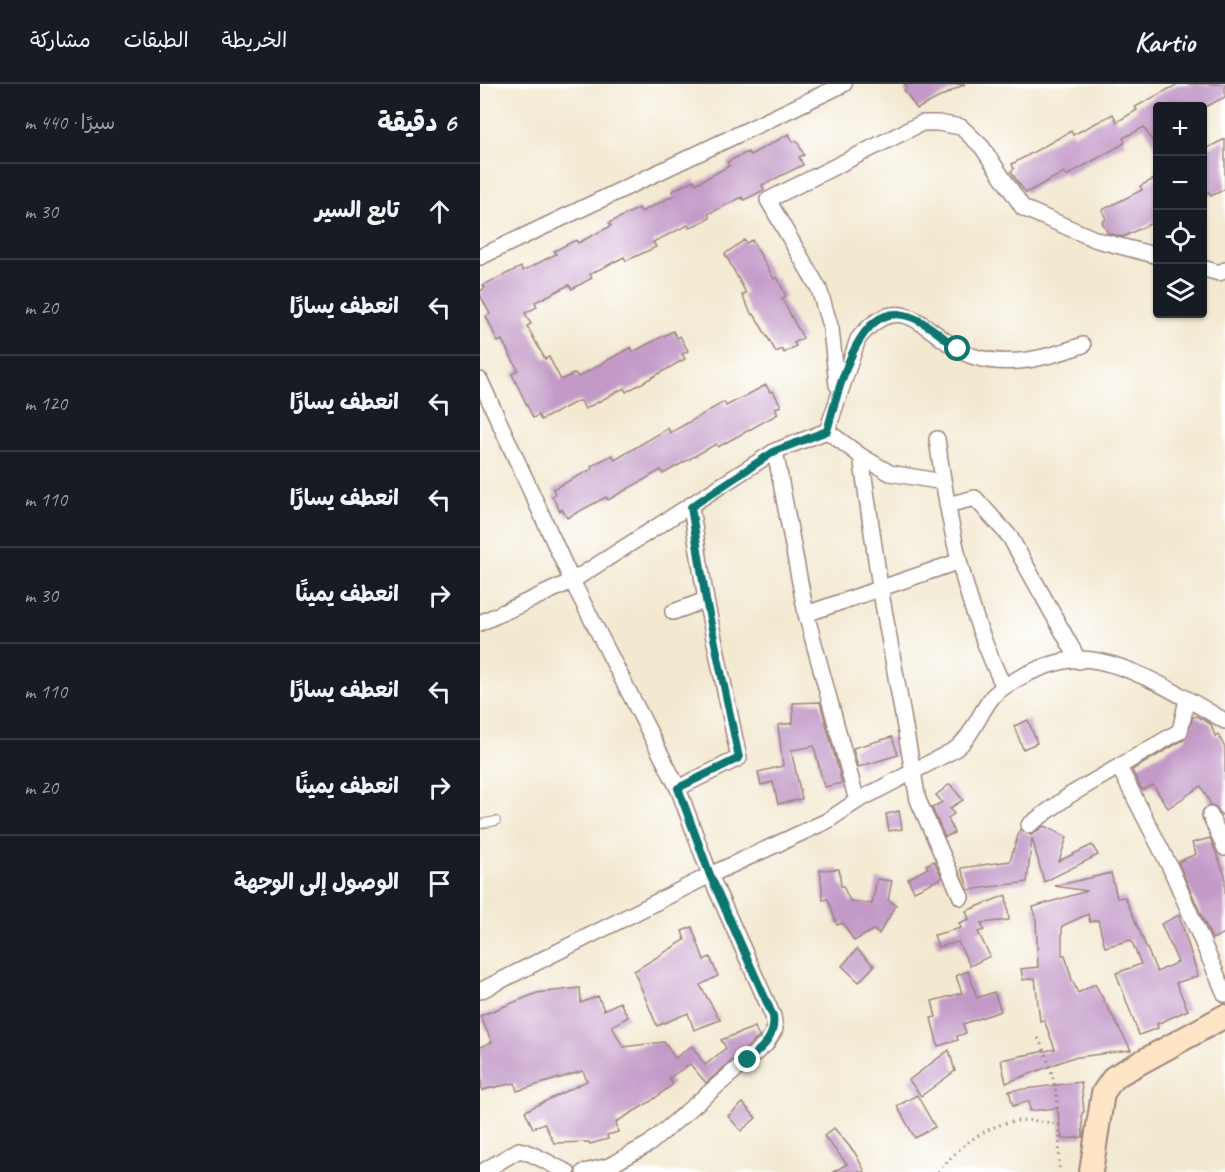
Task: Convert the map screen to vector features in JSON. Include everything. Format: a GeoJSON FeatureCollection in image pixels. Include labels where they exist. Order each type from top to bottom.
{"type":"FeatureCollection","features":[{"type":"Feature","properties":{"kind":"street"},"geometry":{"type":"LineString","coordinates":[[480,257],[844,84]]}},
{"type":"Feature","properties":{"kind":"street"},"geometry":{"type":"LineString","coordinates":[[838,394],[831,329],[819,289],[768,200],[922,123],[961,127],[982,147],[1023,208],[1097,240],[1153,255]]}},
{"type":"Feature","properties":{"kind":"street"},"geometry":{"type":"LineString","coordinates":[[1207,269],[1219,273],[1225,270]]}},
{"type":"Feature","properties":{"kind":"street"},"geometry":{"type":"LineString","coordinates":[[827,431],[858,339],[868,327],[883,319],[901,314],[916,318],[974,357],[1000,362],[1030,360],[1083,345]]}},
{"type":"Feature","properties":{"kind":"street"},"geometry":{"type":"LineString","coordinates":[[480,380],[572,581],[678,788],[710,875],[769,1008],[775,1029],[766,1044],[649,1144],[609,1166],[584,1172]]}},
{"type":"Feature","properties":{"kind":"street"},"geometry":{"type":"LineString","coordinates":[[480,623],[572,581],[691,507],[775,451],[827,431]]}},
{"type":"Feature","properties":{"kind":"street"},"geometry":{"type":"LineString","coordinates":[[827,431],[861,456],[890,473],[943,482]]}},
{"type":"Feature","properties":{"kind":"street"},"geometry":{"type":"LineString","coordinates":[[937,439],[957,562],[990,658],[1004,687]]}},
{"type":"Feature","properties":{"kind":"street"},"geometry":{"type":"LineString","coordinates":[[775,451],[806,614],[857,801]]}},
{"type":"Feature","properties":{"kind":"street"},"geometry":{"type":"LineString","coordinates":[[861,456],[880,586],[918,800],[961,897]]}},
{"type":"Feature","properties":{"kind":"street"},"geometry":{"type":"LineString","coordinates":[[947,505],[975,498],[1010,537],[1079,661]]}},
{"type":"Feature","properties":{"kind":"street"},"geometry":{"type":"LineString","coordinates":[[678,788],[739,758],[706,600],[691,507]]}},
{"type":"Feature","properties":{"kind":"street"},"geometry":{"type":"LineString","coordinates":[[806,614],[880,586],[957,562]]}},
{"type":"Feature","properties":{"kind":"street"},"geometry":{"type":"LineString","coordinates":[[673,612],[706,600]]}},
{"type":"Feature","properties":{"kind":"street"},"geometry":{"type":"LineString","coordinates":[[480,991],[710,875],[827,822],[857,801],[962,744],[994,695],[1036,670],[1070,660],[1091,660],[1125,669],[1225,721]]}},
{"type":"Feature","properties":{"kind":"street"},"geometry":{"type":"LineString","coordinates":[[1029,825],[1070,795],[1180,731],[1187,700]]}},
{"type":"Feature","properties":{"kind":"street"},"geometry":{"type":"LineString","coordinates":[[1119,767],[1170,867],[1225,994]]}},
{"type":"Feature","properties":{"kind":"street"},"geometry":{"type":"LineString","coordinates":[[1210,815],[1225,848]]}},
{"type":"Feature","properties":{"kind":"street"},"geometry":{"type":"LineString","coordinates":[[1091,1172],[1103,1093],[1114,1077],[1225,1016]]}},
{"type":"Feature","properties":{"kind":"street"},"geometry":{"type":"LineString","coordinates":[[482,1172],[519,1150],[534,1153],[553,1167],[567,1172]]}},
{"type":"Feature","properties":{"kind":"lane"},"geometry":{"type":"LineString","coordinates":[[480,824],[496,821]]}},
{"type":"Feature","properties":{"kind":"path"},"geometry":{"type":"LineString","coordinates":[[1038,1038],[1055,1078],[1059,1125],[1059,1172]]}},
{"type":"Feature","properties":{"kind":"path"},"geometry":{"type":"LineString","coordinates":[[939,1172],[963,1144],[990,1128],[1042,1120],[1059,1125]]}},
{"type":"Feature","properties":{"kind":"building"},"geometry":{"type":"Polygon","coordinates":[[[905,84],[965,84],[917,109],[904,90],[907,88],[905,84]]]}},
{"type":"Feature","properties":{"kind":"building"},"geometry":{"type":"Polygon","coordinates":[[[1178,84],[1225,84],[1225,97],[1207,106],[1207,102],[1153,102],[1153,142],[1144,127],[1123,138],[1125,143],[1066,176],[1064,172],[1026,193],[1011,171],[1014,169],[1012,164],[1071,131],[1073,135],[1113,114],[1117,122],[1137,110],[1135,107],[1178,84]]]}},
{"type":"Feature","properties":{"kind":"building"},"geometry":{"type":"Polygon","coordinates":[[[789,134],[793,142],[797,141],[804,155],[799,157],[803,165],[762,185],[764,190],[744,200],[742,197],[708,214],[710,218],[689,228],[688,225],[653,242],[656,247],[626,261],[624,257],[590,274],[592,278],[572,289],[569,285],[535,302],[537,307],[525,313],[531,324],[527,326],[545,359],[549,357],[561,380],[575,373],[578,377],[631,347],[633,352],[673,331],[677,338],[680,336],[688,351],[682,354],[685,359],[626,392],[624,388],[585,409],[581,401],[578,401],[541,420],[538,415],[533,418],[512,374],[518,370],[502,340],[498,342],[486,316],[490,314],[480,295],[480,291],[485,288],[483,285],[521,267],[523,271],[556,254],[554,251],[576,240],[578,243],[611,226],[609,223],[639,208],[641,212],[674,195],[672,191],[694,180],[696,184],[729,166],[727,162],[748,152],[750,155],[789,134]]]}},
{"type":"Feature","properties":{"kind":"building"},"geometry":{"type":"Polygon","coordinates":[[[1225,139],[1225,189],[1211,196],[1209,192],[1207,193],[1207,148],[1225,139]]]}},
{"type":"Feature","properties":{"kind":"building"},"geometry":{"type":"Polygon","coordinates":[[[1153,180],[1153,222],[1123,237],[1108,233],[1102,222],[1106,219],[1102,210],[1142,190],[1140,186],[1153,180]]]}},
{"type":"Feature","properties":{"kind":"building"},"geometry":{"type":"Polygon","coordinates":[[[744,240],[746,243],[752,240],[774,279],[777,277],[786,296],[782,299],[803,338],[794,343],[796,346],[784,353],[782,349],[776,352],[754,314],[752,315],[742,295],[746,293],[725,254],[744,240]]]}},
{"type":"Feature","properties":{"kind":"building"},"geometry":{"type":"Polygon","coordinates":[[[766,385],[770,392],[773,391],[781,406],[775,408],[778,414],[718,447],[716,444],[663,474],[661,470],[608,500],[606,497],[567,518],[562,509],[560,511],[552,496],[555,494],[553,489],[592,469],[591,466],[612,455],[615,460],[668,428],[670,433],[724,402],[726,406],[766,385]]]}},
{"type":"Feature","properties":{"kind":"building"},"geometry":{"type":"Polygon","coordinates":[[[820,702],[842,783],[824,787],[814,746],[791,750],[802,799],[778,804],[773,782],[761,785],[758,772],[783,766],[778,725],[793,723],[793,703],[820,702]]]}},
{"type":"Feature","properties":{"kind":"building"},"geometry":{"type":"Polygon","coordinates":[[[1196,716],[1211,724],[1215,736],[1218,734],[1225,748],[1225,813],[1221,815],[1216,807],[1211,805],[1201,786],[1168,808],[1153,785],[1142,790],[1132,770],[1185,739],[1193,717],[1196,716]]]}},
{"type":"Feature","properties":{"kind":"building"},"geometry":{"type":"Polygon","coordinates":[[[1028,720],[1037,743],[1023,749],[1014,726],[1028,720]]]}},
{"type":"Feature","properties":{"kind":"building"},"geometry":{"type":"Polygon","coordinates":[[[892,737],[898,755],[858,767],[853,748],[892,737]]]}},
{"type":"Feature","properties":{"kind":"building"},"geometry":{"type":"Polygon","coordinates":[[[950,784],[963,800],[950,808],[954,814],[948,818],[954,833],[945,837],[932,808],[942,802],[936,795],[950,784]]]}},
{"type":"Feature","properties":{"kind":"building"},"geometry":{"type":"Polygon","coordinates":[[[899,811],[902,829],[889,831],[886,814],[899,811]]]}},
{"type":"Feature","properties":{"kind":"building"},"geometry":{"type":"Polygon","coordinates":[[[1044,826],[1067,837],[1059,861],[1092,845],[1098,855],[1044,882],[1032,838],[1027,882],[969,890],[961,868],[1010,861],[1020,829],[1031,835],[1044,826]]]}},
{"type":"Feature","properties":{"kind":"building"},"geometry":{"type":"Polygon","coordinates":[[[1210,838],[1225,875],[1225,933],[1212,939],[1178,862],[1196,854],[1192,843],[1210,838]]]}},
{"type":"Feature","properties":{"kind":"building"},"geometry":{"type":"Polygon","coordinates":[[[934,861],[942,878],[914,891],[908,879],[928,868],[926,865],[934,861]]]}},
{"type":"Feature","properties":{"kind":"building"},"geometry":{"type":"Polygon","coordinates":[[[839,869],[841,886],[850,901],[872,904],[877,879],[892,881],[888,900],[896,905],[879,934],[873,930],[854,941],[843,923],[837,925],[828,899],[823,900],[820,870],[839,869]]]}},
{"type":"Feature","properties":{"kind":"building"},"geometry":{"type":"Polygon","coordinates":[[[1111,873],[1117,898],[1125,897],[1157,972],[1178,962],[1161,924],[1179,915],[1198,976],[1176,983],[1188,1010],[1157,1024],[1158,1028],[1139,1035],[1116,973],[1141,964],[1131,940],[1105,947],[1098,920],[1090,922],[1088,914],[1062,926],[1062,955],[1065,955],[1078,993],[1095,984],[1131,1050],[1071,1058],[1006,1083],[1001,1060],[1055,1049],[1044,1020],[1040,1021],[1035,978],[1023,980],[1021,969],[1038,967],[1036,918],[1033,907],[1087,891],[1055,886],[1111,873]]]}},
{"type":"Feature","properties":{"kind":"building"},"geometry":{"type":"Polygon","coordinates":[[[1006,895],[1009,920],[981,923],[984,930],[978,932],[990,956],[970,966],[958,942],[938,947],[934,935],[961,928],[959,923],[969,919],[966,911],[1006,895]]]}},
{"type":"Feature","properties":{"kind":"building"},"geometry":{"type":"Polygon","coordinates":[[[692,927],[704,960],[710,957],[718,976],[700,985],[720,1020],[694,1030],[688,1013],[657,1026],[634,971],[685,940],[682,931],[692,927]]]}},
{"type":"Feature","properties":{"kind":"building"},"geometry":{"type":"Polygon","coordinates":[[[857,949],[874,966],[859,982],[842,966],[857,949]]]}},
{"type":"Feature","properties":{"kind":"building"},"geometry":{"type":"Polygon","coordinates":[[[968,971],[977,998],[994,992],[1001,1011],[963,1024],[966,1033],[957,1036],[958,1040],[938,1046],[931,1018],[936,1017],[932,1001],[962,993],[956,976],[968,971]]]}},
{"type":"Feature","properties":{"kind":"building"},"geometry":{"type":"Polygon","coordinates":[[[580,988],[581,1003],[598,996],[604,1010],[620,1002],[628,1017],[612,1026],[623,1047],[664,1042],[675,1058],[692,1046],[705,1065],[726,1048],[721,1040],[755,1027],[759,1037],[706,1083],[690,1064],[669,1078],[673,1084],[650,1102],[616,1122],[618,1132],[607,1135],[608,1139],[590,1144],[589,1142],[554,1143],[544,1123],[533,1128],[525,1111],[587,1081],[583,1071],[517,1091],[515,1083],[482,1090],[480,1047],[492,1042],[480,1016],[537,993],[580,988]]]}},
{"type":"Feature","properties":{"kind":"building"},"geometry":{"type":"Polygon","coordinates":[[[949,1050],[955,1071],[921,1096],[909,1080],[949,1050]]]}},
{"type":"Feature","properties":{"kind":"building"},"geometry":{"type":"Polygon","coordinates":[[[1081,1082],[1084,1112],[1082,1113],[1083,1137],[1062,1139],[1057,1108],[1030,1111],[1029,1101],[1013,1106],[1009,1091],[1081,1082]]]}},
{"type":"Feature","properties":{"kind":"building"},"geometry":{"type":"Polygon","coordinates":[[[917,1095],[935,1127],[915,1138],[897,1106],[917,1095]]]}},
{"type":"Feature","properties":{"kind":"building"},"geometry":{"type":"Polygon","coordinates":[[[743,1103],[756,1118],[741,1131],[728,1116],[743,1103]]]}},
{"type":"Feature","properties":{"kind":"building"},"geometry":{"type":"Polygon","coordinates":[[[834,1128],[855,1153],[865,1172],[833,1172],[847,1164],[824,1136],[834,1128]]]}},
{"type":"Feature","properties":{"kind":"route"},"geometry":{"type":"LineString","coordinates":[[748,1060],[766,1044],[775,1029],[773,1016],[710,875],[678,788],[739,758],[706,600],[691,507],[743,469],[775,451],[827,431],[858,339],[868,327],[883,319],[901,314],[916,318],[958,349]]}}]}
